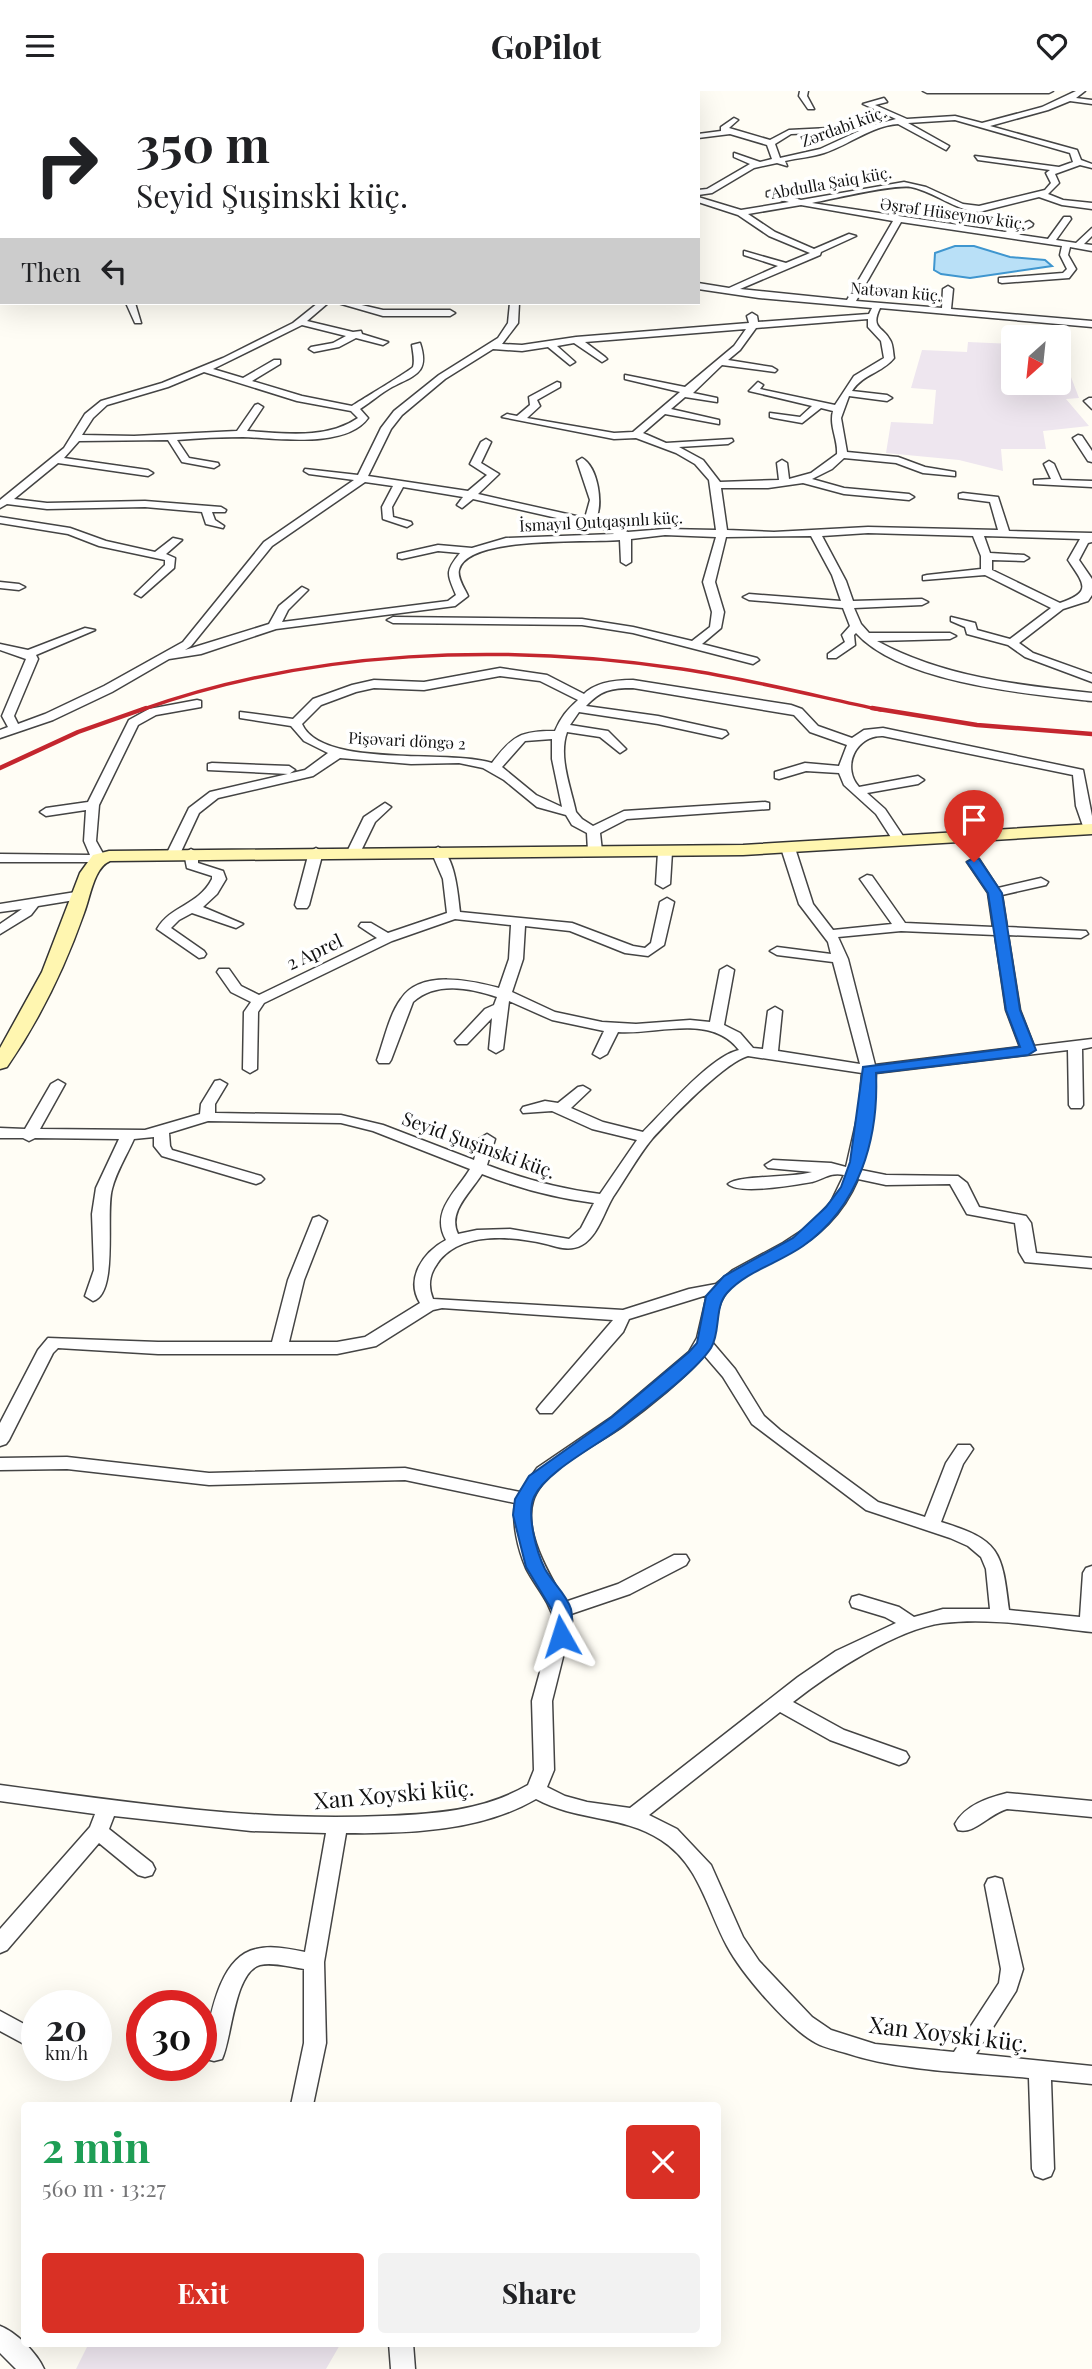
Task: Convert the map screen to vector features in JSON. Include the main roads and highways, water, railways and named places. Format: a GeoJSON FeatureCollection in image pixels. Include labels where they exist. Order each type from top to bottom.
{"type":"FeatureCollection","features":[{"type":"Feature","properties":{"kind":"water"},"geometry":{"type":"Polygon","coordinates":[[[955,246],[974,246],[1010,257],[1045,260],[1052,266],[970,278],[941,274],[934,270],[935,253],[955,246]]]}},
{"type":"Feature","properties":{"kind":"railway"},"geometry":{"type":"LineString","coordinates":[[141,710],[206,690],[273,674],[340,663],[478,654],[615,661],[682,669],[881,710]]}},
{"type":"Feature","properties":{"kind":"railway"},"geometry":{"type":"LineString","coordinates":[[0,768],[78,732],[146,708]]}},
{"type":"Feature","properties":{"kind":"railway"},"geometry":{"type":"LineString","coordinates":[[872,708],[977,725],[1092,734]]}}]}
